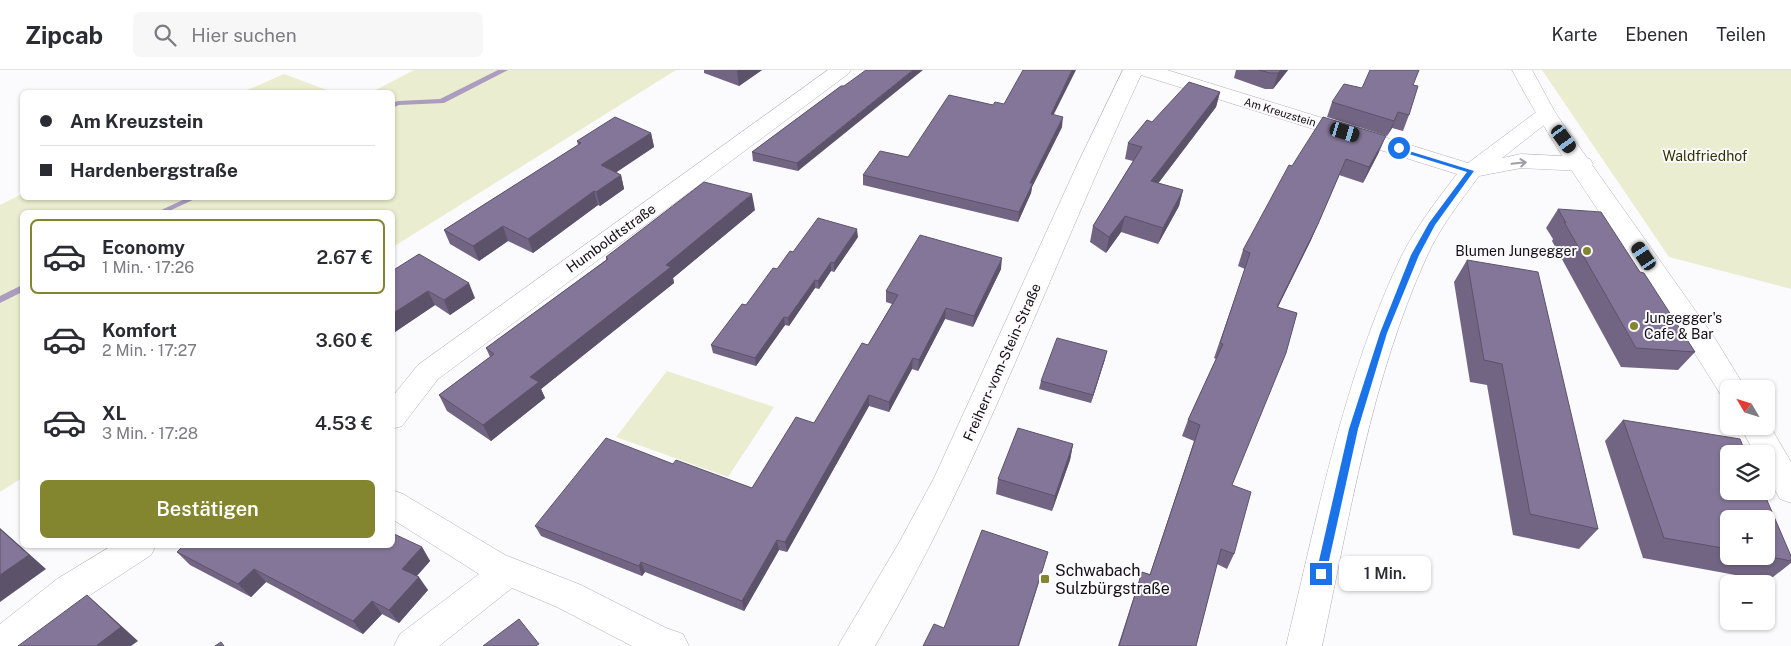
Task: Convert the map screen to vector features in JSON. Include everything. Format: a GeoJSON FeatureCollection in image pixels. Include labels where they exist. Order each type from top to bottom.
{"type":"FeatureCollection","features":[{"type":"Feature","properties":{"kind":"street","name":"Humboldtstraße"},"geometry":{"type":"LineString","coordinates":[[395,414],[428,372],[841,70]]}},
{"type":"Feature","properties":{"kind":"street","name":"Freiherr-vom-Stein-Straße"},"geometry":{"type":"LineString","coordinates":[[856,646],[896,581],[961,455],[1094,152],[1133,70]]}},
{"type":"Feature","properties":{"kind":"street","name":"Am Kreuzstein"},"geometry":{"type":"LineString","coordinates":[[1146,70],[1471,171]]}},
{"type":"Feature","properties":{"kind":"street"},"geometry":{"type":"LineString","coordinates":[[1522,70],[1546,114],[1582,164],[1726,380]]}},
{"type":"Feature","properties":{"kind":"street"},"geometry":{"type":"LineString","coordinates":[[1304,646],[1354,429],[1384,333],[1415,255],[1432,224],[1471,171],[1546,114]]}},
{"type":"Feature","properties":{"kind":"street"},"geometry":{"type":"LineString","coordinates":[[1471,171],[1522,161],[1582,164]]}},
{"type":"Feature","properties":{"kind":"street"},"geometry":{"type":"LineString","coordinates":[[1760,435],[1791,490]]}},
{"type":"Feature","properties":{"kind":"street"},"geometry":{"type":"LineString","coordinates":[[395,505],[493,565],[569,596],[670,646]]}},
{"type":"Feature","properties":{"kind":"street"},"geometry":{"type":"LineString","coordinates":[[0,645],[70,590],[135,548]]}},
{"type":"Feature","properties":{"kind":"street"},"geometry":{"type":"LineString","coordinates":[[412,646],[508,571]]}},
{"type":"Feature","properties":{"kind":"green space"},"geometry":{"type":"Polygon","coordinates":[[[414,70],[676,70],[395,246],[395,210],[20,210],[20,479],[0,492],[0,205],[20,195],[20,200],[395,200],[395,90],[376,90],[414,70]]]}},
{"type":"Feature","properties":{"kind":"green space","name":"Waldfriedhof"},"geometry":{"type":"Polygon","coordinates":[[[1542,70],[1791,70],[1791,289],[1669,257],[1542,70]]]}},
{"type":"Feature","properties":{"kind":"green space"},"geometry":{"type":"Polygon","coordinates":[[[284,74],[327,90],[248,90],[284,74]]]}},
{"type":"Feature","properties":{"kind":"green space"},"geometry":{"type":"Polygon","coordinates":[[[667,371],[774,407],[728,477],[616,437],[667,371]]]}},
{"type":"Feature","properties":{"kind":"building"},"geometry":{"type":"Polygon","coordinates":[[[866,70],[913,70],[797,163],[752,152],[841,86],[844,86],[866,70]]]}},
{"type":"Feature","properties":{"kind":"building"},"geometry":{"type":"Polygon","coordinates":[[[1023,70],[1072,70],[1051,114],[1063,117],[1030,183],[1033,183],[1019,212],[863,175],[880,151],[908,157],[949,95],[993,105],[995,102],[1004,104],[1023,70]]]}},
{"type":"Feature","properties":{"kind":"building"},"geometry":{"type":"Polygon","coordinates":[[[1259,70],[1281,70],[1278,73],[1270,73],[1259,70]]]}},
{"type":"Feature","properties":{"kind":"building"},"geometry":{"type":"Polygon","coordinates":[[[1370,70],[1419,70],[1413,85],[1418,86],[1409,115],[1398,112],[1394,121],[1332,102],[1344,84],[1362,88],[1370,70]]]}},
{"type":"Feature","properties":{"kind":"building"},"geometry":{"type":"Polygon","coordinates":[[[1189,82],[1220,92],[1151,181],[1183,190],[1163,228],[1125,216],[1109,237],[1093,226],[1142,147],[1128,143],[1147,120],[1152,122],[1189,82]]]}},
{"type":"Feature","properties":{"kind":"building"},"geometry":{"type":"Polygon","coordinates":[[[615,117],[651,133],[601,165],[621,175],[596,192],[594,191],[528,239],[503,226],[473,246],[444,230],[581,143],[577,141],[615,117]]]}},
{"type":"Feature","properties":{"kind":"building"},"geometry":{"type":"Polygon","coordinates":[[[1323,117],[1386,136],[1369,167],[1346,159],[1318,224],[1277,307],[1297,313],[1286,353],[1232,485],[1251,492],[1234,554],[1221,549],[1196,646],[1119,646],[1142,572],[1150,575],[1200,425],[1188,420],[1223,344],[1220,343],[1250,253],[1243,250],[1289,165],[1292,166],[1323,117]]]}},
{"type":"Feature","properties":{"kind":"building"},"geometry":{"type":"Polygon","coordinates":[[[704,182],[752,194],[666,265],[671,267],[530,377],[539,382],[483,425],[439,395],[494,354],[486,348],[608,259],[606,257],[704,182]]]}},
{"type":"Feature","properties":{"kind":"building"},"geometry":{"type":"Polygon","coordinates":[[[1558,209],[1601,212],[1640,272],[1644,273],[1695,352],[1636,348],[1558,209]]]}},
{"type":"Feature","properties":{"kind":"building"},"geometry":{"type":"Polygon","coordinates":[[[818,218],[857,229],[834,263],[831,262],[818,281],[815,280],[788,318],[784,317],[755,358],[711,345],[742,304],[746,305],[773,268],[777,269],[790,251],[793,252],[818,218]]]}},
{"type":"Feature","properties":{"kind":"building"},"geometry":{"type":"Polygon","coordinates":[[[920,235],[1002,258],[974,316],[946,308],[919,360],[913,358],[889,402],[869,395],[785,542],[777,540],[742,601],[641,562],[639,566],[535,526],[606,438],[673,464],[676,460],[752,488],[796,417],[814,423],[862,343],[868,345],[898,295],[886,291],[920,235]]]}},
{"type":"Feature","properties":{"kind":"building"},"geometry":{"type":"Polygon","coordinates":[[[419,254],[469,283],[444,300],[428,291],[395,312],[395,269],[419,254]]]}},
{"type":"Feature","properties":{"kind":"building"},"geometry":{"type":"Polygon","coordinates":[[[1467,260],[1538,272],[1598,529],[1530,514],[1502,364],[1484,360],[1467,260]]]}},
{"type":"Feature","properties":{"kind":"building"},"geometry":{"type":"Polygon","coordinates":[[[1057,338],[1107,351],[1093,395],[1041,381],[1057,338]]]}},
{"type":"Feature","properties":{"kind":"building"},"geometry":{"type":"Polygon","coordinates":[[[1623,420],[1740,439],[1742,445],[1720,445],[1720,500],[1767,500],[1771,510],[1720,510],[1720,547],[1664,538],[1623,420]]]}},
{"type":"Feature","properties":{"kind":"building"},"geometry":{"type":"Polygon","coordinates":[[[1018,428],[1073,444],[1055,496],[998,479],[1018,428]]]}},
{"type":"Feature","properties":{"kind":"building"},"geometry":{"type":"Polygon","coordinates":[[[1775,519],[1791,556],[1791,561],[1775,558],[1775,519]]]}},
{"type":"Feature","properties":{"kind":"building"},"geometry":{"type":"Polygon","coordinates":[[[0,529],[29,555],[0,575],[0,529]]]}},
{"type":"Feature","properties":{"kind":"building"},"geometry":{"type":"Polygon","coordinates":[[[982,530],[1048,552],[1018,646],[923,646],[934,624],[944,628],[982,530]]]}},
{"type":"Feature","properties":{"kind":"building"},"geometry":{"type":"Polygon","coordinates":[[[395,534],[422,547],[402,569],[419,577],[389,610],[372,601],[353,621],[254,569],[238,584],[177,552],[181,548],[395,548],[395,534]]]}},
{"type":"Feature","properties":{"kind":"building"},"geometry":{"type":"Polygon","coordinates":[[[87,595],[121,627],[96,646],[18,646],[87,595]]]}},
{"type":"Feature","properties":{"kind":"building"},"geometry":{"type":"Polygon","coordinates":[[[519,619],[539,644],[536,646],[483,646],[519,619]]]}},
{"type":"Feature","properties":{"kind":"building"},"geometry":{"type":"Polygon","coordinates":[[[221,642],[224,646],[215,646],[221,642]]]}},
{"type":"Feature","properties":{"kind":"waterway"},"geometry":{"type":"LineString","coordinates":[[395,104],[441,101],[504,70]]}},
{"type":"Feature","properties":{"kind":"waterway"},"geometry":{"type":"LineString","coordinates":[[166,210],[188,200]]}},
{"type":"Feature","properties":{"kind":"waterway"},"geometry":{"type":"LineString","coordinates":[[0,300],[20,289]]}},
{"type":"Feature","properties":{"kind":"place","name":"Blumen Jungegger"},"geometry":{"type":"Point","coordinates":[1587,251]}},
{"type":"Feature","properties":{"kind":"place","name":"Jungegger's Cafe & Bar"},"geometry":{"type":"Point","coordinates":[1634,326]}},
{"type":"Feature","properties":{"kind":"place","name":"Schwabach Sulzbürgstraße"},"geometry":{"type":"Point","coordinates":[1045,579]}},
{"type":"Feature","properties":{"kind":"route"},"geometry":{"type":"LineString","coordinates":[[1321,574],[1354,429],[1384,333],[1415,255],[1432,224],[1471,171],[1399,148]]}}]}
